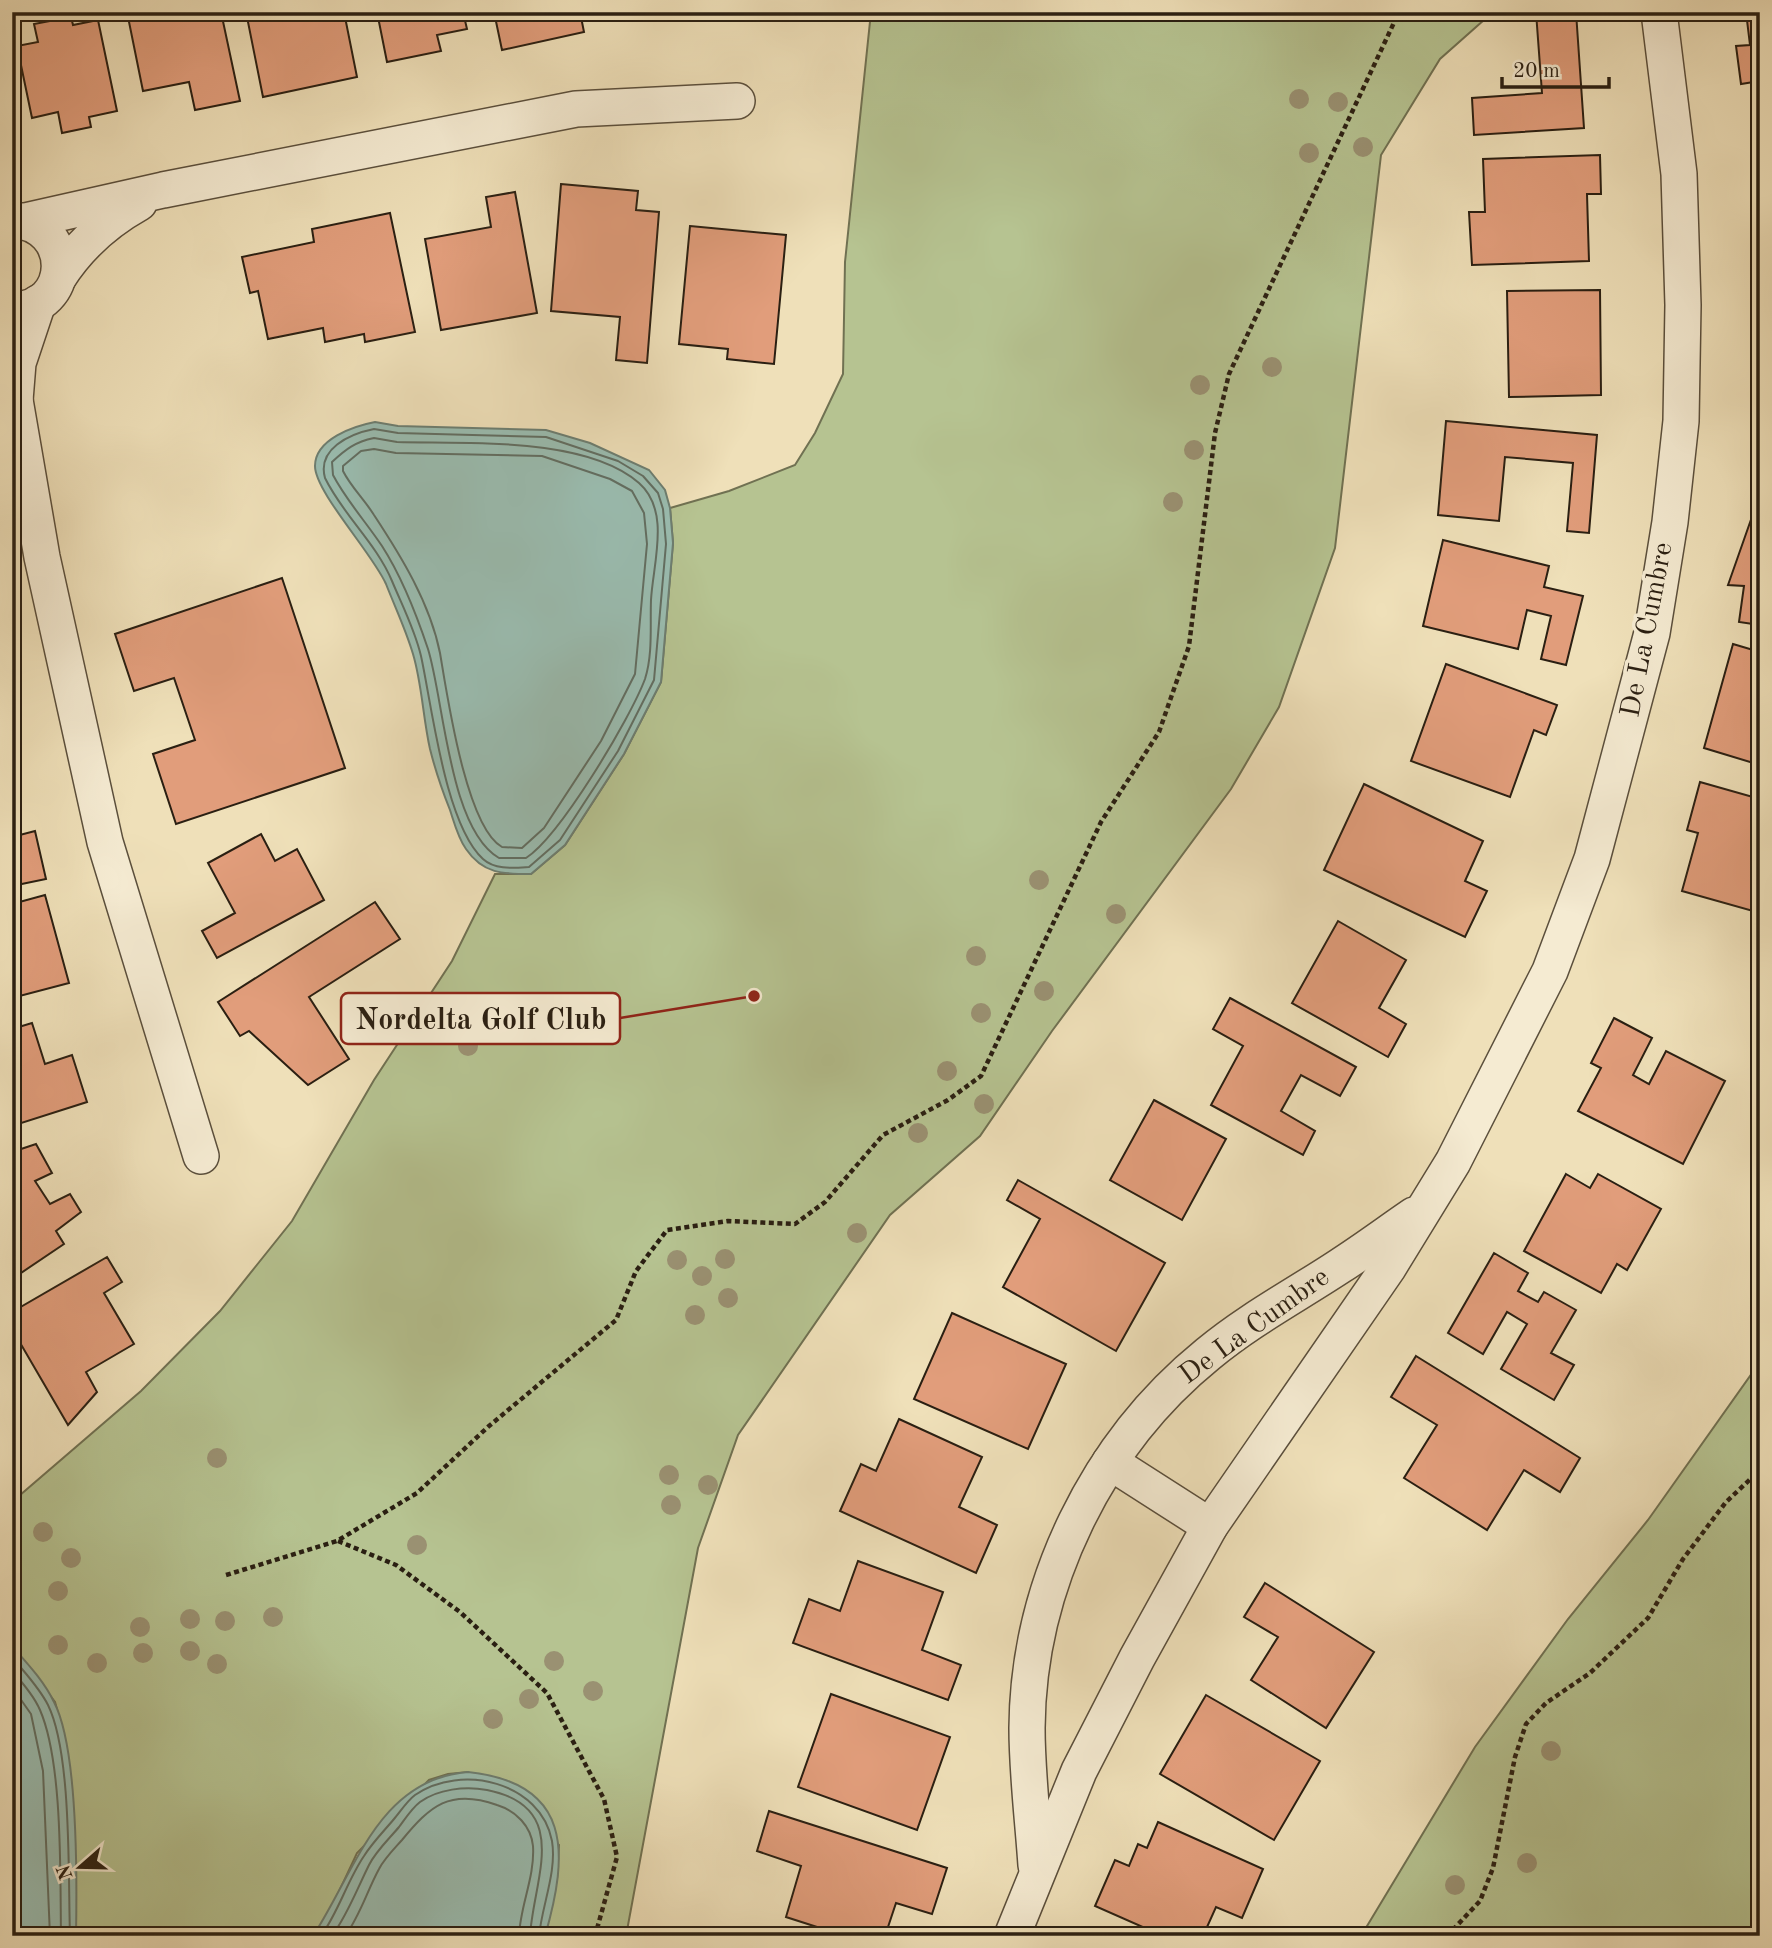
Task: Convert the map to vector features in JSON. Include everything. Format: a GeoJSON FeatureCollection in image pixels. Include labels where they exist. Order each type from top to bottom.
{"type":"FeatureCollection","features":[{"type":"Feature","properties":{"kind":"street","name":"De La Cumbre"},"geometry":{"type":"LineString","coordinates":[[1012,1936],[1079,1771],[1137,1658],[1210,1526],[1388,1268],[1459,1150],[1550,971],[1592,859],[1652,633],[1670,522],[1681,421],[1683,305],[1679,174],[1659,12]]}},
{"type":"Feature","properties":{"kind":"street"},"geometry":{"type":"LineString","coordinates":[[19,221],[576,109],[737,101]]}},
{"type":"Feature","properties":{"kind":"street"},"geometry":{"type":"LineString","coordinates":[[36,297],[98,230],[163,190]]}},
{"type":"Feature","properties":{"kind":"street"},"geometry":{"type":"LineString","coordinates":[[19,221],[44,231],[57,249],[36,297],[18,363],[13,394],[42,557],[105,842],[201,1156]]}},
{"type":"Feature","properties":{"kind":"street","name":"De La Cumbre"},"geometry":{"type":"LineString","coordinates":[[1037,1874],[1027,1728],[1036,1639],[1060,1556],[1091,1491],[1161,1396],[1208,1354],[1425,1207]]}},
{"type":"Feature","properties":{"kind":"street"},"geometry":{"type":"LineString","coordinates":[[1110,1462],[1210,1526]]}},
{"type":"Feature","properties":{"kind":"path"},"geometry":{"type":"LineString","coordinates":[[226,1575],[337,1541],[417,1493],[489,1426],[616,1320],[636,1270],[667,1230],[728,1221],[795,1224],[825,1202],[883,1135],[948,1100],[981,1076],[1101,822],[1159,732],[1189,646],[1215,433],[1229,374],[1399,12]]}},
{"type":"Feature","properties":{"kind":"path"},"geometry":{"type":"LineString","coordinates":[[1447,1936],[1480,1901],[1493,1868],[1515,1757],[1526,1724],[1546,1703],[1590,1672],[1648,1618],[1697,1540],[1726,1502],[1760,1470]]}},
{"type":"Feature","properties":{"kind":"path"},"geometry":{"type":"LineString","coordinates":[[337,1541],[396,1565],[460,1612],[547,1693],[604,1799],[617,1857],[595,1936]]}},
{"type":"Feature","properties":{"kind":"green space"},"geometry":{"type":"Polygon","coordinates":[[[871,12],[1493,12],[1440,59],[1381,155],[1335,548],[1279,707],[1231,789],[1052,1031],[980,1136],[890,1215],[738,1435],[698,1548],[626,1936],[545,1936],[557,1879],[559,1845],[468,1772],[429,1780],[357,1853],[328,1915],[313,1936],[76,1936],[69,1768],[64,1735],[55,1702],[12,1646],[12,1502],[141,1391],[220,1311],[292,1221],[374,1080],[452,961],[495,874],[531,874],[565,845],[624,754],[661,682],[673,543],[670,508],[729,491],[795,465],[815,433],[843,374],[845,262],[871,12]]]}},
{"type":"Feature","properties":{"kind":"green space"},"geometry":{"type":"Polygon","coordinates":[[[1760,1362],[1760,1936],[1361,1936],[1475,1747],[1568,1619],[1648,1520],[1760,1362]]]}},
{"type":"Feature","properties":{"kind":"water"},"geometry":{"type":"Polygon","coordinates":[[[375,422],[398,426],[546,430],[590,443],[649,470],[665,490],[670,508],[673,543],[661,682],[624,754],[565,845],[531,874],[494,871],[479,863],[463,845],[432,757],[416,665],[404,627],[379,571],[334,507],[318,477],[315,466],[317,457],[328,441],[337,435],[375,422]]]}},
{"type":"Feature","properties":{"kind":"water"},"geometry":{"type":"Polygon","coordinates":[[[12,1646],[35,1672],[54,1702],[68,1750],[74,1816],[76,1936],[12,1936],[12,1646]]]}},
{"type":"Feature","properties":{"kind":"water"},"geometry":{"type":"Polygon","coordinates":[[[468,1772],[502,1779],[527,1791],[544,1807],[554,1827],[559,1851],[558,1877],[545,1936],[313,1936],[357,1858],[390,1810],[412,1792],[437,1778],[468,1772]]]}},
{"type":"Feature","properties":{"kind":"building"},"geometry":{"type":"Polygon","coordinates":[[[127,12],[221,12],[240,101],[195,110],[189,82],[143,91],[127,12]]]}},
{"type":"Feature","properties":{"kind":"building"},"geometry":{"type":"Polygon","coordinates":[[[246,12],[344,12],[357,77],[263,97],[246,12]]]}},
{"type":"Feature","properties":{"kind":"building"},"geometry":{"type":"Polygon","coordinates":[[[377,12],[463,12],[467,29],[437,35],[441,51],[387,62],[377,12]]]}},
{"type":"Feature","properties":{"kind":"building"},"geometry":{"type":"Polygon","coordinates":[[[494,12],[580,12],[584,32],[502,50],[494,12]]]}},
{"type":"Feature","properties":{"kind":"building"},"geometry":{"type":"Polygon","coordinates":[[[1536,12],[1576,12],[1584,128],[1474,135],[1472,98],[1542,93],[1536,12]]]}},
{"type":"Feature","properties":{"kind":"building"},"geometry":{"type":"Polygon","coordinates":[[[1746,12],[1760,12],[1760,81],[1741,84],[1736,46],[1750,45],[1746,12]]]}},
{"type":"Feature","properties":{"kind":"building"},"geometry":{"type":"Polygon","coordinates":[[[71,17],[73,25],[98,20],[117,111],[89,117],[91,127],[62,133],[58,112],[32,118],[17,46],[38,42],[34,24],[71,17]]]}},
{"type":"Feature","properties":{"kind":"building"},"geometry":{"type":"Polygon","coordinates":[[[1756,140],[1760,140],[1760,228],[1759,228],[1756,140]]]}},
{"type":"Feature","properties":{"kind":"building"},"geometry":{"type":"Polygon","coordinates":[[[1600,155],[1601,194],[1587,194],[1589,261],[1472,265],[1469,212],[1485,212],[1483,159],[1600,155]]]}},
{"type":"Feature","properties":{"kind":"building"},"geometry":{"type":"Polygon","coordinates":[[[561,184],[638,191],[636,210],[659,212],[647,363],[616,360],[620,317],[551,311],[561,184]]]}},
{"type":"Feature","properties":{"kind":"building"},"geometry":{"type":"Polygon","coordinates":[[[515,192],[537,313],[441,330],[425,239],[491,227],[486,197],[515,192]]]}},
{"type":"Feature","properties":{"kind":"building"},"geometry":{"type":"Polygon","coordinates":[[[390,213],[415,332],[365,342],[364,334],[325,342],[323,328],[268,339],[258,291],[250,293],[242,257],[314,242],[312,229],[390,213]]]}},
{"type":"Feature","properties":{"kind":"building"},"geometry":{"type":"Polygon","coordinates":[[[690,226],[786,235],[774,364],[727,359],[728,349],[679,344],[690,226]]]}},
{"type":"Feature","properties":{"kind":"building"},"geometry":{"type":"Polygon","coordinates":[[[1753,252],[1760,252],[1760,294],[1753,294],[1753,252]]]}},
{"type":"Feature","properties":{"kind":"building"},"geometry":{"type":"Polygon","coordinates":[[[1600,290],[1601,395],[1509,397],[1507,291],[1600,290]]]}},
{"type":"Feature","properties":{"kind":"building"},"geometry":{"type":"Polygon","coordinates":[[[1446,421],[1597,435],[1589,533],[1567,531],[1573,463],[1505,457],[1499,521],[1438,515],[1446,421]]]}},
{"type":"Feature","properties":{"kind":"building"},"geometry":{"type":"Polygon","coordinates":[[[1754,511],[1760,512],[1760,625],[1739,622],[1744,586],[1728,585],[1754,511]]]}},
{"type":"Feature","properties":{"kind":"building"},"geometry":{"type":"Polygon","coordinates":[[[1443,540],[1549,566],[1544,587],[1583,596],[1566,665],[1541,659],[1551,616],[1527,610],[1518,649],[1423,626],[1443,540]]]}},
{"type":"Feature","properties":{"kind":"building"},"geometry":{"type":"Polygon","coordinates":[[[282,578],[345,768],[176,824],[153,754],[195,740],[174,678],[134,691],[115,634],[282,578]]]}},
{"type":"Feature","properties":{"kind":"building"},"geometry":{"type":"Polygon","coordinates":[[[1733,644],[1760,652],[1760,765],[1704,748],[1733,644]]]}},
{"type":"Feature","properties":{"kind":"building"},"geometry":{"type":"Polygon","coordinates":[[[1446,664],[1557,705],[1546,735],[1534,730],[1510,797],[1411,761],[1446,664]]]}},
{"type":"Feature","properties":{"kind":"building"},"geometry":{"type":"Polygon","coordinates":[[[1700,782],[1760,799],[1760,913],[1682,891],[1698,833],[1687,830],[1700,782]]]}},
{"type":"Feature","properties":{"kind":"building"},"geometry":{"type":"Polygon","coordinates":[[[1364,784],[1483,841],[1465,881],[1487,891],[1465,937],[1324,870],[1364,784]]]}},
{"type":"Feature","properties":{"kind":"building"},"geometry":{"type":"Polygon","coordinates":[[[35,831],[46,879],[12,886],[12,837],[35,831]]]}},
{"type":"Feature","properties":{"kind":"building"},"geometry":{"type":"Polygon","coordinates":[[[261,834],[275,861],[297,849],[324,900],[217,958],[202,931],[235,913],[208,863],[261,834]]]}},
{"type":"Feature","properties":{"kind":"building"},"geometry":{"type":"Polygon","coordinates":[[[45,895],[69,983],[12,998],[12,904],[45,895]]]}},
{"type":"Feature","properties":{"kind":"building"},"geometry":{"type":"Polygon","coordinates":[[[375,902],[400,939],[309,997],[349,1059],[308,1085],[249,1031],[240,1036],[218,1002],[375,902]]]}},
{"type":"Feature","properties":{"kind":"building"},"geometry":{"type":"Polygon","coordinates":[[[1338,921],[1406,960],[1379,1008],[1406,1024],[1388,1057],[1292,1003],[1338,921]]]}},
{"type":"Feature","properties":{"kind":"building"},"geometry":{"type":"Polygon","coordinates":[[[1230,998],[1356,1067],[1340,1096],[1301,1075],[1281,1111],[1315,1131],[1303,1155],[1211,1105],[1243,1046],[1213,1029],[1230,998]]]}},
{"type":"Feature","properties":{"kind":"building"},"geometry":{"type":"Polygon","coordinates":[[[1614,1018],[1652,1038],[1633,1075],[1649,1084],[1666,1051],[1725,1081],[1683,1164],[1578,1111],[1601,1068],[1591,1063],[1614,1018]]]}},
{"type":"Feature","properties":{"kind":"building"},"geometry":{"type":"Polygon","coordinates":[[[32,1023],[45,1064],[72,1055],[87,1102],[12,1126],[12,1029],[32,1023]]]}},
{"type":"Feature","properties":{"kind":"building"},"geometry":{"type":"Polygon","coordinates":[[[1154,1100],[1226,1139],[1182,1220],[1110,1180],[1154,1100]]]}},
{"type":"Feature","properties":{"kind":"building"},"geometry":{"type":"Polygon","coordinates":[[[36,1144],[52,1173],[35,1181],[50,1204],[70,1194],[81,1212],[56,1231],[64,1244],[18,1275],[12,1265],[12,1152],[36,1144]]]}},
{"type":"Feature","properties":{"kind":"building"},"geometry":{"type":"Polygon","coordinates":[[[1566,1174],[1590,1188],[1598,1174],[1661,1209],[1627,1270],[1617,1264],[1601,1293],[1524,1251],[1566,1174]]]}},
{"type":"Feature","properties":{"kind":"building"},"geometry":{"type":"Polygon","coordinates":[[[1018,1180],[1165,1263],[1116,1351],[1003,1287],[1040,1219],[1007,1200],[1018,1180]]]}},
{"type":"Feature","properties":{"kind":"building"},"geometry":{"type":"Polygon","coordinates":[[[1494,1253],[1528,1273],[1518,1291],[1538,1302],[1544,1292],[1576,1310],[1551,1353],[1574,1365],[1554,1400],[1501,1369],[1527,1324],[1507,1312],[1483,1354],[1448,1333],[1494,1253]]]}},
{"type":"Feature","properties":{"kind":"building"},"geometry":{"type":"Polygon","coordinates":[[[107,1257],[122,1282],[104,1293],[134,1344],[86,1372],[97,1392],[68,1425],[12,1329],[12,1312],[107,1257]]]}},
{"type":"Feature","properties":{"kind":"building"},"geometry":{"type":"Polygon","coordinates":[[[952,1313],[1066,1364],[1028,1449],[914,1399],[952,1313]]]}},
{"type":"Feature","properties":{"kind":"building"},"geometry":{"type":"Polygon","coordinates":[[[1416,1356],[1580,1458],[1560,1492],[1524,1470],[1487,1530],[1404,1478],[1437,1425],[1391,1397],[1416,1356]]]}},
{"type":"Feature","properties":{"kind":"building"},"geometry":{"type":"Polygon","coordinates":[[[899,1419],[982,1457],[959,1507],[997,1525],[976,1573],[840,1511],[861,1464],[876,1471],[899,1419]]]}},
{"type":"Feature","properties":{"kind":"building"},"geometry":{"type":"Polygon","coordinates":[[[858,1561],[943,1592],[922,1650],[961,1665],[948,1700],[793,1643],[809,1599],[840,1611],[858,1561]]]}},
{"type":"Feature","properties":{"kind":"building"},"geometry":{"type":"Polygon","coordinates":[[[1265,1583],[1374,1652],[1326,1728],[1251,1680],[1278,1637],[1244,1617],[1265,1583]]]}},
{"type":"Feature","properties":{"kind":"building"},"geometry":{"type":"Polygon","coordinates":[[[831,1694],[950,1737],[917,1830],[798,1787],[831,1694]]]}},
{"type":"Feature","properties":{"kind":"building"},"geometry":{"type":"Polygon","coordinates":[[[1206,1695],[1320,1761],[1274,1840],[1160,1774],[1206,1695]]]}},
{"type":"Feature","properties":{"kind":"building"},"geometry":{"type":"Polygon","coordinates":[[[769,1811],[947,1868],[932,1914],[896,1903],[885,1936],[845,1936],[786,1917],[801,1866],[757,1851],[769,1811]]]}},
{"type":"Feature","properties":{"kind":"building"},"geometry":{"type":"Polygon","coordinates":[[[1158,1822],[1263,1869],[1242,1918],[1216,1907],[1203,1936],[1163,1936],[1095,1906],[1115,1860],[1129,1866],[1138,1844],[1147,1848],[1158,1822]]]}},
{"type":"Feature","properties":{"kind":"place","name":"Nordelta Golf Club"},"geometry":{"type":"Point","coordinates":[754,996]}}]}
